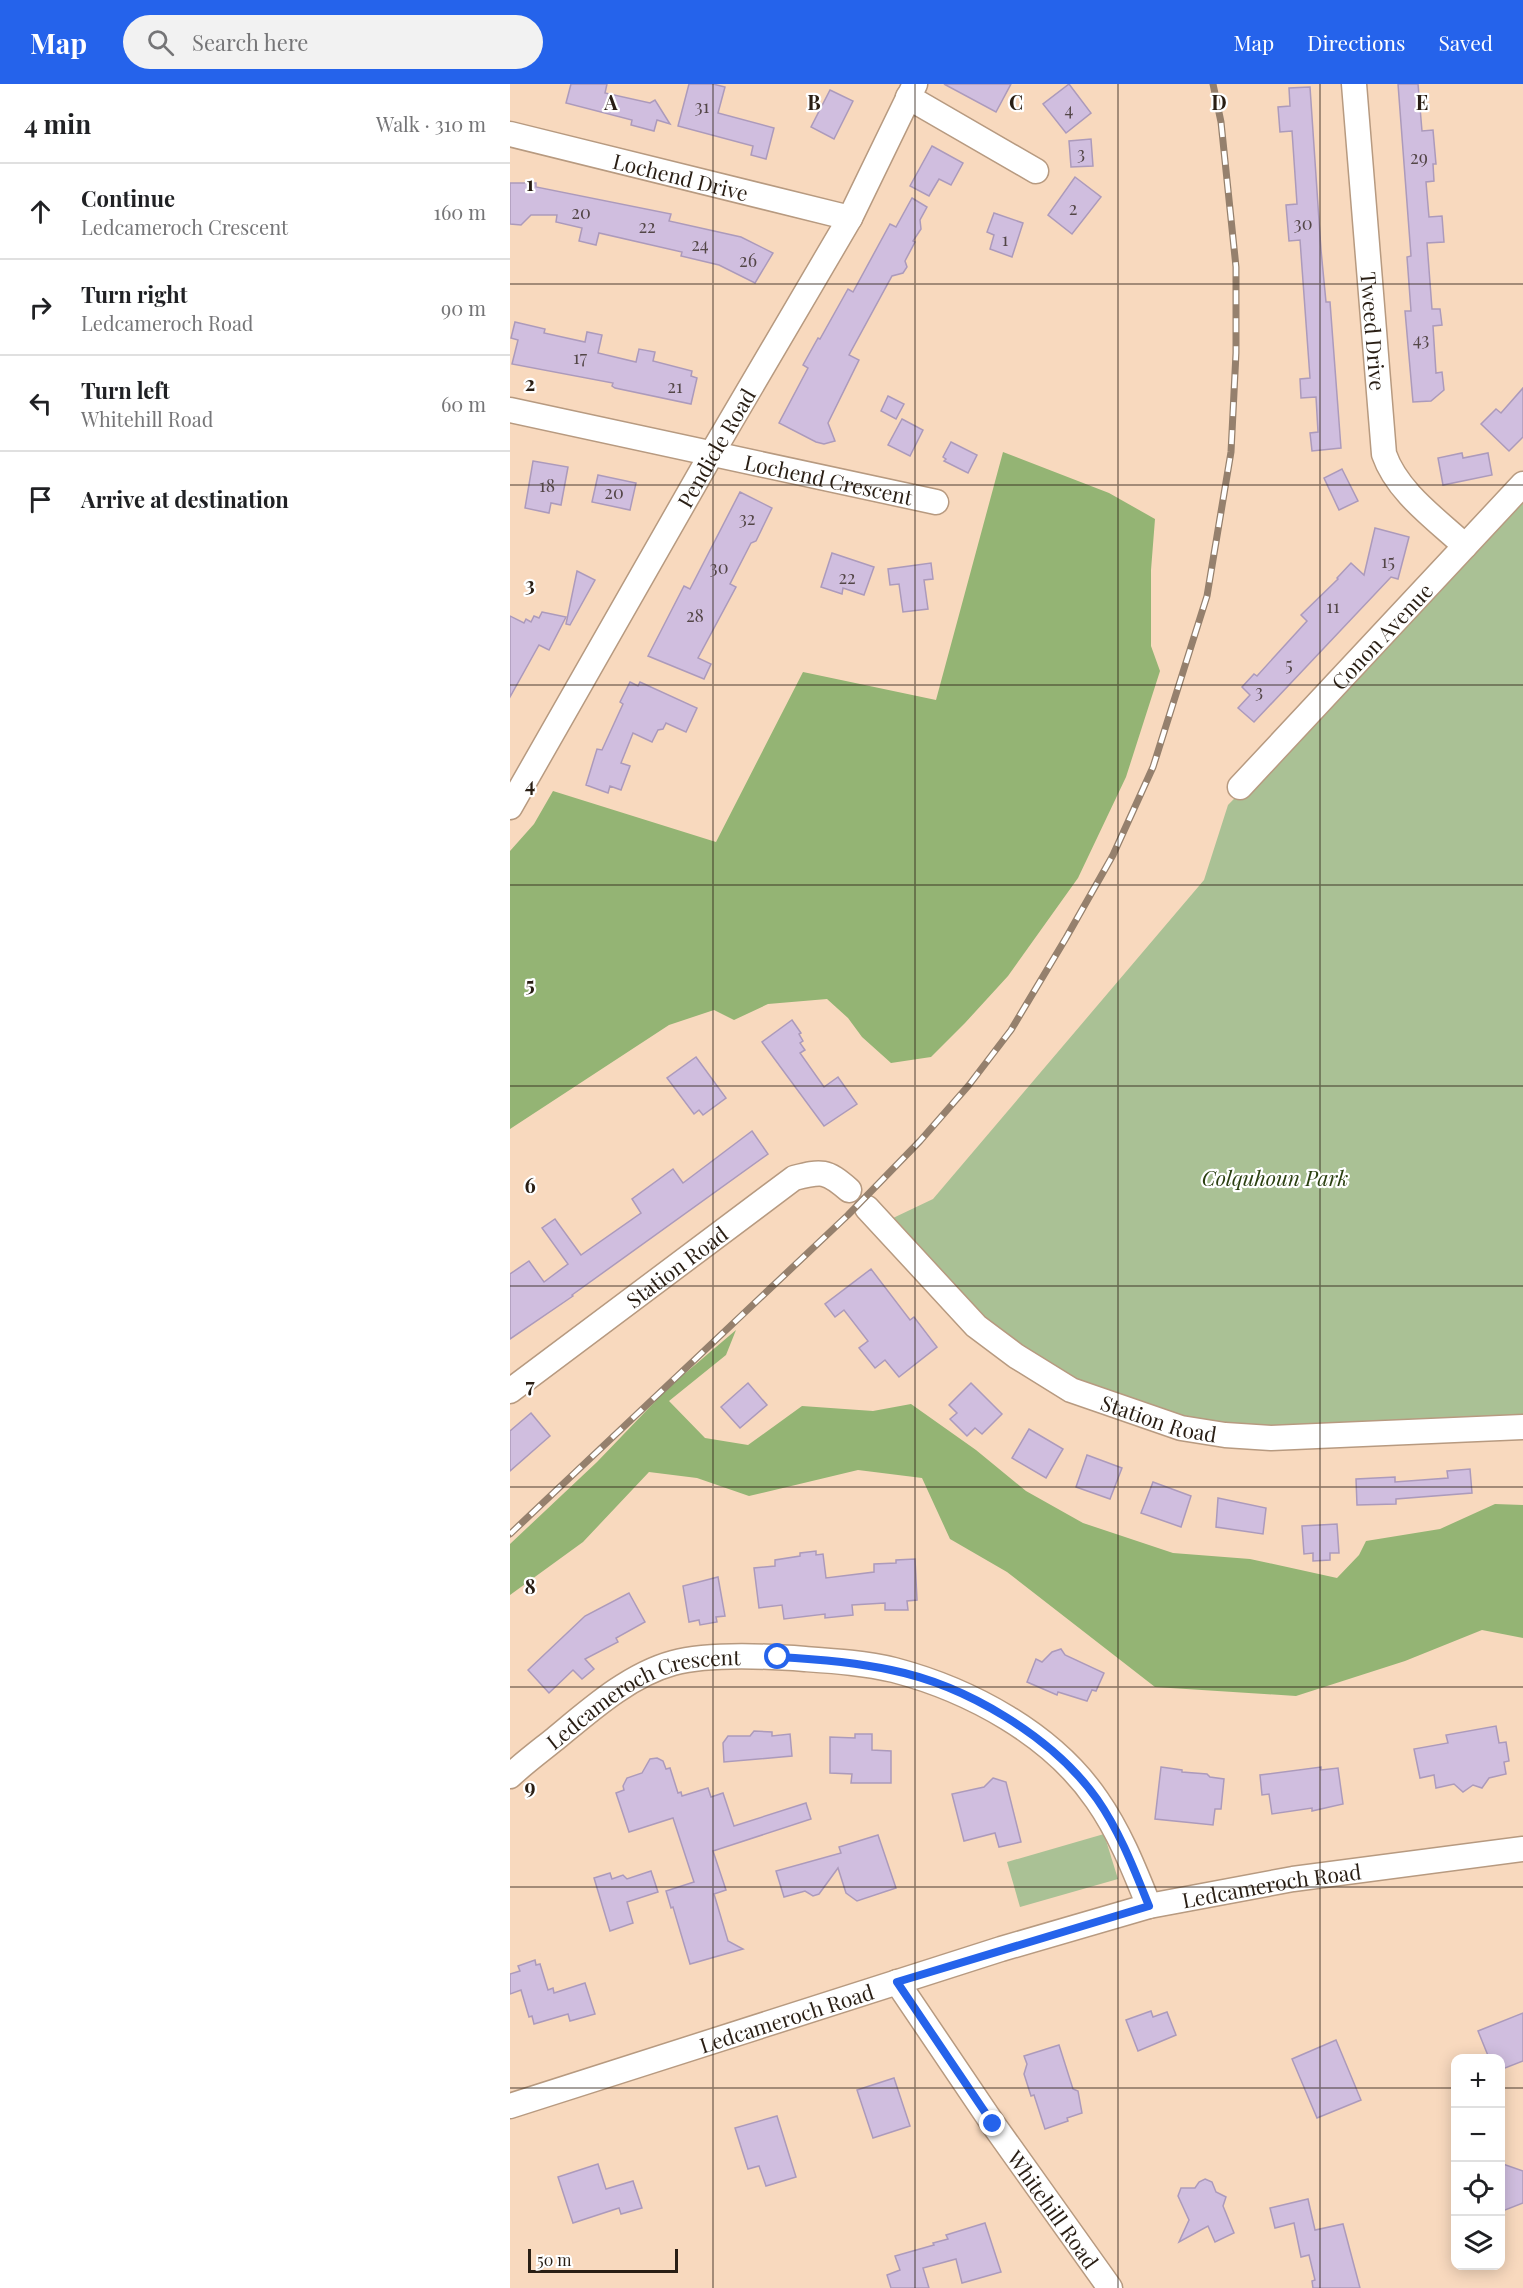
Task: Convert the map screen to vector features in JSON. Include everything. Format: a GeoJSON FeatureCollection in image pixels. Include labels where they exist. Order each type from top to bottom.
{"type":"FeatureCollection","features":[{"type":"Feature","properties":{"kind":"street","name":"Tweed Drive"},"geometry":{"type":"LineString","coordinates":[[1353,84],[1384,454],[1393,474],[1402,486],[1465,546]]}},
{"type":"Feature","properties":{"kind":"street"},"geometry":{"type":"LineString","coordinates":[[912,91],[1036,171]]}},
{"type":"Feature","properties":{"kind":"street","name":"Pendicle Road"},"geometry":{"type":"LineString","coordinates":[[510,807],[712,453],[850,218],[912,91]]}},
{"type":"Feature","properties":{"kind":"street","name":"Lochend Drive"},"geometry":{"type":"LineString","coordinates":[[510,134],[850,218]]}},
{"type":"Feature","properties":{"kind":"street","name":"Lochend Crescent"},"geometry":{"type":"LineString","coordinates":[[510,410],[936,502]]}},
{"type":"Feature","properties":{"kind":"street","name":"Conon Avenue"},"geometry":{"type":"LineString","coordinates":[[1240,787],[1523,484]]}},
{"type":"Feature","properties":{"kind":"street","name":"Station Road"},"geometry":{"type":"LineString","coordinates":[[510,1391],[794,1178],[819,1172],[836,1178],[849,1190]]}},
{"type":"Feature","properties":{"kind":"street","name":"Station Road"},"geometry":{"type":"LineString","coordinates":[[867,1208],[976,1326],[1016,1356],[1071,1390],[1181,1428],[1225,1435],[1270,1438],[1523,1427]]}},
{"type":"Feature","properties":{"kind":"street","name":"Ledcameroch Crescent"},"geometry":{"type":"LineString","coordinates":[[510,1776],[580,1719],[629,1684],[674,1663],[707,1658],[778,1657],[837,1661],[894,1670],[943,1686],[979,1702],[1017,1724],[1053,1751],[1096,1798],[1112,1824],[1149,1906]]}},
{"type":"Feature","properties":{"kind":"street","name":"Ledcameroch Road"},"geometry":{"type":"LineString","coordinates":[[510,2106],[897,1982],[1149,1906],[1293,1879],[1523,1849]]}},
{"type":"Feature","properties":{"kind":"street","name":"Whitehill Road"},"geometry":{"type":"LineString","coordinates":[[897,1982],[1105,2287]]}},
{"type":"Feature","properties":{"kind":"green space"},"geometry":{"type":"Polygon","coordinates":[[[1003,452],[1109,493],[1155,519],[1151,570],[1151,646],[1160,671],[1126,777],[1078,878],[1008,976],[931,1057],[891,1063],[862,1037],[848,1018],[827,999],[768,1004],[734,1020],[714,1010],[669,1025],[510,1129],[510,851],[534,824],[553,791],[716,842],[803,672],[936,700],[1003,452]]]}},
{"type":"Feature","properties":{"kind":"green space","name":"Colquhoun Park"},"geometry":{"type":"Polygon","coordinates":[[[1523,499],[1523,1416],[1274,1427],[1228,1424],[1184,1418],[1076,1382],[1021,1345],[981,1314],[891,1219],[933,1199],[1204,880],[1228,805],[1523,499]]]}},
{"type":"Feature","properties":{"kind":"green space"},"geometry":{"type":"Polygon","coordinates":[[[736,1330],[726,1355],[669,1401],[705,1438],[748,1445],[802,1406],[873,1411],[911,1404],[976,1450],[1026,1491],[1083,1523],[1173,1553],[1250,1559],[1337,1578],[1359,1555],[1366,1541],[1440,1529],[1495,1504],[1523,1505],[1523,1638],[1482,1630],[1405,1661],[1296,1696],[1155,1687],[1007,1572],[950,1539],[922,1478],[858,1470],[749,1496],[697,1478],[649,1472],[583,1542],[510,1595],[510,1544],[597,1462],[669,1387],[736,1330]]]}},
{"type":"Feature","properties":{"kind":"green space"},"geometry":{"type":"Polygon","coordinates":[[[1104,1834],[1118,1879],[1020,1907],[1007,1862],[1104,1834]]]}},
{"type":"Feature","properties":{"kind":"building"},"geometry":{"type":"Polygon","coordinates":[[[571,84],[607,84],[605,93],[650,103],[655,100],[670,124],[657,120],[654,131],[631,125],[632,120],[566,103],[571,84]]]}},
{"type":"Feature","properties":{"kind":"building"},"geometry":{"type":"Polygon","coordinates":[[[689,84],[713,84],[725,87],[718,113],[774,128],[766,159],[751,155],[753,146],[678,126],[689,84]]]}},
{"type":"Feature","properties":{"kind":"building"},"geometry":{"type":"Polygon","coordinates":[[[944,84],[1011,84],[996,112],[944,84]]]}},
{"type":"Feature","properties":{"kind":"building"},"geometry":{"type":"Polygon","coordinates":[[[1069,84],[1091,113],[1066,133],[1043,104],[1069,84]]]}},
{"type":"Feature","properties":{"kind":"building"},"geometry":{"type":"Polygon","coordinates":[[[1398,84],[1418,84],[1422,131],[1433,130],[1436,164],[1433,164],[1434,181],[1426,182],[1429,217],[1442,216],[1444,242],[1427,243],[1432,309],[1440,309],[1442,325],[1433,326],[1436,373],[1442,372],[1444,390],[1431,401],[1413,402],[1405,311],[1411,311],[1407,257],[1411,256],[1398,84]]]}},
{"type":"Feature","properties":{"kind":"building"},"geometry":{"type":"Polygon","coordinates":[[[1310,87],[1321,250],[1326,302],[1330,302],[1341,448],[1312,451],[1310,433],[1318,432],[1316,397],[1301,398],[1300,379],[1310,378],[1300,240],[1289,241],[1286,205],[1297,204],[1292,131],[1280,132],[1278,107],[1290,106],[1289,88],[1310,87]]]}},
{"type":"Feature","properties":{"kind":"building"},"geometry":{"type":"Polygon","coordinates":[[[830,90],[853,101],[834,139],[811,127],[830,90]]]}},
{"type":"Feature","properties":{"kind":"building"},"geometry":{"type":"Polygon","coordinates":[[[1091,139],[1093,166],[1071,167],[1069,141],[1091,139]]]}},
{"type":"Feature","properties":{"kind":"building"},"geometry":{"type":"Polygon","coordinates":[[[932,146],[963,163],[951,185],[939,179],[929,196],[910,186],[932,146]]]}},
{"type":"Feature","properties":{"kind":"building"},"geometry":{"type":"Polygon","coordinates":[[[1075,177],[1101,197],[1072,234],[1048,215],[1075,177]]]}},
{"type":"Feature","properties":{"kind":"building"},"geometry":{"type":"Polygon","coordinates":[[[510,183],[536,183],[536,187],[671,214],[669,221],[741,237],[773,253],[755,283],[719,265],[681,256],[682,252],[599,233],[596,245],[579,241],[582,228],[556,222],[557,215],[531,215],[521,225],[510,224],[510,183]]]}},
{"type":"Feature","properties":{"kind":"building"},"geometry":{"type":"Polygon","coordinates":[[[912,198],[927,207],[920,220],[921,229],[905,261],[907,267],[903,273],[892,276],[849,355],[859,360],[828,423],[835,441],[824,444],[816,442],[779,423],[808,368],[803,365],[818,338],[820,339],[848,289],[853,292],[890,224],[896,227],[912,198]]]}},
{"type":"Feature","properties":{"kind":"building"},"geometry":{"type":"Polygon","coordinates":[[[994,213],[1023,223],[1012,257],[990,249],[994,235],[987,232],[994,213]]]}},
{"type":"Feature","properties":{"kind":"building"},"geometry":{"type":"Polygon","coordinates":[[[515,322],[545,329],[544,333],[585,342],[587,332],[602,335],[598,353],[636,362],[639,349],[655,352],[653,361],[692,371],[691,376],[697,378],[691,404],[615,388],[612,386],[613,383],[512,364],[518,340],[511,338],[515,322]]]}},
{"type":"Feature","properties":{"kind":"building"},"geometry":{"type":"Polygon","coordinates":[[[1523,388],[1523,437],[1509,451],[1481,424],[1496,409],[1501,413],[1523,388]]]}},
{"type":"Feature","properties":{"kind":"building"},"geometry":{"type":"Polygon","coordinates":[[[888,396],[904,404],[896,419],[881,411],[888,396]]]}},
{"type":"Feature","properties":{"kind":"building"},"geometry":{"type":"Polygon","coordinates":[[[902,419],[923,430],[910,456],[888,445],[902,419]]]}},
{"type":"Feature","properties":{"kind":"building"},"geometry":{"type":"Polygon","coordinates":[[[951,442],[977,455],[968,473],[944,461],[946,459],[943,457],[951,442]]]}},
{"type":"Feature","properties":{"kind":"building"},"geometry":{"type":"Polygon","coordinates":[[[1462,453],[1463,458],[1488,453],[1492,475],[1443,485],[1438,458],[1462,453]]]}},
{"type":"Feature","properties":{"kind":"building"},"geometry":{"type":"Polygon","coordinates":[[[533,461],[568,467],[561,505],[551,503],[549,513],[525,508],[533,461]]]}},
{"type":"Feature","properties":{"kind":"building"},"geometry":{"type":"Polygon","coordinates":[[[1342,469],[1358,501],[1339,510],[1324,478],[1342,469]]]}},
{"type":"Feature","properties":{"kind":"building"},"geometry":{"type":"Polygon","coordinates":[[[598,475],[636,483],[630,510],[592,502],[598,475]]]}},
{"type":"Feature","properties":{"kind":"building"},"geometry":{"type":"Polygon","coordinates":[[[740,492],[772,508],[756,541],[751,543],[730,584],[736,587],[698,658],[711,664],[704,679],[648,656],[684,586],[690,589],[740,492]]]}},
{"type":"Feature","properties":{"kind":"building"},"geometry":{"type":"Polygon","coordinates":[[[1375,528],[1409,537],[1398,579],[1391,577],[1254,722],[1238,708],[1250,695],[1242,687],[1254,674],[1257,676],[1307,621],[1301,615],[1351,563],[1364,575],[1375,528]]]}},
{"type":"Feature","properties":{"kind":"building"},"geometry":{"type":"Polygon","coordinates":[[[832,553],[874,567],[864,595],[843,588],[842,594],[821,587],[832,553]]]}},
{"type":"Feature","properties":{"kind":"building"},"geometry":{"type":"Polygon","coordinates":[[[931,563],[933,579],[924,580],[928,609],[903,612],[899,584],[890,585],[888,569],[931,563]]]}},
{"type":"Feature","properties":{"kind":"building"},"geometry":{"type":"Polygon","coordinates":[[[577,571],[595,580],[570,625],[566,624],[577,571]]]}},
{"type":"Feature","properties":{"kind":"building"},"geometry":{"type":"Polygon","coordinates":[[[542,612],[566,617],[549,650],[539,645],[510,697],[510,616],[524,623],[526,619],[531,622],[534,616],[539,618],[542,612]]]}},
{"type":"Feature","properties":{"kind":"building"},"geometry":{"type":"Polygon","coordinates":[[[630,682],[638,686],[640,682],[697,708],[686,732],[666,723],[663,729],[658,730],[652,742],[633,733],[621,763],[630,766],[621,790],[610,786],[608,793],[586,785],[597,749],[602,750],[623,704],[620,702],[630,682]]]}},
{"type":"Feature","properties":{"kind":"building"},"geometry":{"type":"Polygon","coordinates":[[[792,1020],[801,1033],[799,1034],[803,1041],[800,1043],[805,1050],[800,1053],[824,1087],[838,1077],[857,1104],[824,1126],[762,1042],[792,1020]]]}},
{"type":"Feature","properties":{"kind":"building"},"geometry":{"type":"Polygon","coordinates":[[[696,1057],[726,1098],[703,1115],[699,1110],[694,1114],[667,1078],[696,1057]]]}},
{"type":"Feature","properties":{"kind":"building"},"geometry":{"type":"Polygon","coordinates":[[[752,1131],[768,1154],[510,1339],[510,1274],[529,1261],[544,1282],[568,1264],[542,1228],[555,1219],[581,1255],[641,1213],[632,1199],[673,1169],[683,1183],[752,1131]]]}},
{"type":"Feature","properties":{"kind":"building"},"geometry":{"type":"Polygon","coordinates":[[[871,1269],[910,1320],[914,1317],[937,1347],[899,1377],[885,1360],[875,1368],[859,1348],[868,1341],[844,1310],[835,1317],[825,1304],[871,1269]]]}},
{"type":"Feature","properties":{"kind":"building"},"geometry":{"type":"Polygon","coordinates":[[[748,1383],[767,1405],[740,1428],[721,1407],[748,1383]]]}},
{"type":"Feature","properties":{"kind":"building"},"geometry":{"type":"Polygon","coordinates":[[[971,1383],[1002,1414],[982,1434],[975,1428],[967,1436],[950,1419],[957,1413],[949,1405],[971,1383]]]}},
{"type":"Feature","properties":{"kind":"building"},"geometry":{"type":"Polygon","coordinates":[[[531,1413],[550,1436],[510,1471],[510,1431],[531,1413]]]}},
{"type":"Feature","properties":{"kind":"building"},"geometry":{"type":"Polygon","coordinates":[[[1029,1429],[1063,1449],[1046,1478],[1012,1458],[1029,1429]]]}},
{"type":"Feature","properties":{"kind":"building"},"geometry":{"type":"Polygon","coordinates":[[[1087,1455],[1122,1468],[1110,1499],[1076,1487],[1087,1455]]]}},
{"type":"Feature","properties":{"kind":"building"},"geometry":{"type":"Polygon","coordinates":[[[1470,1469],[1472,1493],[1396,1499],[1396,1504],[1357,1505],[1356,1479],[1395,1477],[1395,1482],[1448,1478],[1447,1471],[1470,1469]]]}},
{"type":"Feature","properties":{"kind":"building"},"geometry":{"type":"Polygon","coordinates":[[[1153,1482],[1191,1496],[1181,1527],[1141,1513],[1153,1482]]]}},
{"type":"Feature","properties":{"kind":"building"},"geometry":{"type":"Polygon","coordinates":[[[1218,1498],[1266,1508],[1263,1534],[1216,1527],[1218,1498]]]}},
{"type":"Feature","properties":{"kind":"building"},"geometry":{"type":"Polygon","coordinates":[[[1337,1524],[1339,1553],[1330,1553],[1330,1560],[1313,1561],[1313,1553],[1304,1554],[1302,1526],[1337,1524]]]}},
{"type":"Feature","properties":{"kind":"building"},"geometry":{"type":"Polygon","coordinates":[[[816,1551],[816,1555],[823,1554],[826,1578],[874,1572],[874,1564],[915,1559],[917,1600],[907,1601],[908,1610],[885,1610],[885,1603],[852,1605],[853,1615],[825,1618],[825,1614],[784,1619],[782,1605],[759,1608],[754,1568],[775,1566],[775,1560],[816,1551]]]}},
{"type":"Feature","properties":{"kind":"building"},"geometry":{"type":"Polygon","coordinates":[[[718,1577],[725,1616],[716,1617],[717,1622],[700,1625],[699,1620],[689,1622],[683,1586],[718,1577]]]}},
{"type":"Feature","properties":{"kind":"building"},"geometry":{"type":"Polygon","coordinates":[[[629,1593],[645,1622],[616,1638],[618,1642],[585,1659],[594,1669],[582,1679],[573,1670],[549,1693],[528,1670],[585,1616],[629,1593]]]}},
{"type":"Feature","properties":{"kind":"building"},"geometry":{"type":"Polygon","coordinates":[[[1061,1649],[1065,1655],[1104,1673],[1096,1691],[1092,1690],[1087,1701],[1058,1692],[1057,1695],[1027,1682],[1036,1659],[1042,1662],[1052,1652],[1061,1649]]]}},
{"type":"Feature","properties":{"kind":"building"},"geometry":{"type":"Polygon","coordinates":[[[1496,1726],[1499,1743],[1506,1742],[1509,1761],[1504,1762],[1506,1774],[1489,1778],[1482,1788],[1473,1785],[1463,1792],[1454,1784],[1436,1788],[1434,1775],[1420,1778],[1414,1749],[1448,1743],[1446,1735],[1496,1726]]]}},
{"type":"Feature","properties":{"kind":"building"},"geometry":{"type":"Polygon","coordinates":[[[754,1731],[772,1732],[772,1736],[790,1734],[792,1756],[724,1762],[723,1743],[728,1736],[750,1736],[754,1731]]]}},
{"type":"Feature","properties":{"kind":"building"},"geometry":{"type":"Polygon","coordinates":[[[855,1734],[872,1734],[872,1750],[891,1751],[891,1783],[851,1783],[852,1774],[830,1773],[830,1737],[855,1738],[855,1734]]]}},
{"type":"Feature","properties":{"kind":"building"},"geometry":{"type":"Polygon","coordinates":[[[657,1758],[663,1761],[666,1769],[670,1768],[678,1793],[681,1792],[682,1796],[708,1788],[711,1797],[723,1793],[734,1826],[806,1803],[811,1819],[713,1851],[726,1890],[714,1894],[728,1941],[743,1949],[690,1964],[666,1891],[694,1882],[673,1818],[629,1832],[616,1793],[624,1790],[623,1786],[627,1778],[642,1773],[650,1759],[657,1758]]]}},
{"type":"Feature","properties":{"kind":"building"},"geometry":{"type":"Polygon","coordinates":[[[1161,1767],[1224,1779],[1221,1809],[1215,1809],[1213,1825],[1155,1819],[1161,1767]]]}},
{"type":"Feature","properties":{"kind":"building"},"geometry":{"type":"Polygon","coordinates":[[[1321,1767],[1321,1770],[1338,1768],[1343,1804],[1312,1811],[1312,1808],[1272,1814],[1269,1794],[1262,1795],[1260,1775],[1321,1767]]]}},
{"type":"Feature","properties":{"kind":"building"},"geometry":{"type":"Polygon","coordinates":[[[993,1778],[1006,1782],[1021,1842],[999,1847],[995,1833],[964,1841],[952,1794],[984,1787],[993,1778]]]}},
{"type":"Feature","properties":{"kind":"building"},"geometry":{"type":"Polygon","coordinates":[[[878,1835],[896,1888],[857,1901],[846,1893],[838,1868],[819,1894],[813,1896],[805,1891],[784,1897],[776,1871],[841,1853],[839,1847],[878,1835]]]}},
{"type":"Feature","properties":{"kind":"building"},"geometry":{"type":"Polygon","coordinates":[[[651,1871],[658,1892],[627,1902],[633,1923],[610,1931],[594,1878],[610,1873],[612,1879],[623,1875],[627,1879],[651,1871]]]}},
{"type":"Feature","properties":{"kind":"building"},"geometry":{"type":"Polygon","coordinates":[[[535,1960],[536,1965],[540,1964],[548,1990],[553,1988],[554,1993],[585,1983],[595,2014],[570,2021],[568,2014],[534,2024],[532,2016],[529,2017],[521,1990],[510,1994],[510,1974],[520,1971],[518,1966],[535,1960]]]}},
{"type":"Feature","properties":{"kind":"building"},"geometry":{"type":"Polygon","coordinates":[[[1151,2011],[1153,2017],[1167,2012],[1176,2035],[1138,2051],[1126,2020],[1151,2011]]]}},
{"type":"Feature","properties":{"kind":"building"},"geometry":{"type":"Polygon","coordinates":[[[1523,2013],[1523,2061],[1505,2068],[1505,2054],[1487,2054],[1478,2031],[1523,2013]]]}},
{"type":"Feature","properties":{"kind":"building"},"geometry":{"type":"Polygon","coordinates":[[[1336,2040],[1361,2100],[1317,2118],[1292,2059],[1336,2040]]]}},
{"type":"Feature","properties":{"kind":"building"},"geometry":{"type":"Polygon","coordinates":[[[1059,2045],[1073,2089],[1078,2091],[1082,2113],[1045,2129],[1034,2095],[1031,2096],[1024,2074],[1027,2064],[1024,2056],[1059,2045]]]}},
{"type":"Feature","properties":{"kind":"building"},"geometry":{"type":"Polygon","coordinates":[[[894,2078],[910,2126],[873,2138],[857,2090],[894,2078]]]}},
{"type":"Feature","properties":{"kind":"building"},"geometry":{"type":"Polygon","coordinates":[[[777,2116],[796,2177],[766,2186],[759,2166],[748,2169],[735,2128],[777,2116]]]}},
{"type":"Feature","properties":{"kind":"building"},"geometry":{"type":"Polygon","coordinates":[[[598,2164],[606,2189],[633,2181],[642,2208],[621,2214],[619,2208],[573,2223],[558,2177],[598,2164]]]}},
{"type":"Feature","properties":{"kind":"building"},"geometry":{"type":"Polygon","coordinates":[[[1505,2165],[1523,2171],[1523,2203],[1505,2210],[1505,2165]]]}},
{"type":"Feature","properties":{"kind":"building"},"geometry":{"type":"Polygon","coordinates":[[[1205,2179],[1212,2182],[1216,2192],[1226,2197],[1223,2206],[1234,2233],[1215,2242],[1208,2226],[1179,2242],[1189,2220],[1178,2196],[1181,2188],[1195,2188],[1205,2179]]]}},
{"type":"Feature","properties":{"kind":"building"},"geometry":{"type":"Polygon","coordinates":[[[1308,2199],[1315,2230],[1343,2224],[1360,2288],[1313,2288],[1312,2281],[1315,2280],[1309,2255],[1301,2257],[1294,2223],[1275,2228],[1270,2208],[1308,2199]]]}},
{"type":"Feature","properties":{"kind":"building"},"geometry":{"type":"Polygon","coordinates":[[[985,2223],[1001,2272],[962,2283],[956,2259],[923,2268],[929,2288],[891,2288],[887,2275],[900,2270],[895,2256],[934,2245],[933,2243],[948,2239],[946,2235],[985,2223]]]}},
{"type":"Feature","properties":{"kind":"railway"},"geometry":{"type":"LineString","coordinates":[[510,1534],[848,1215],[920,1141],[969,1085],[1011,1030],[1113,855],[1153,767],[1207,596],[1231,452],[1236,353],[1236,267],[1221,122],[1213,84]]}},
{"type":"Feature","properties":{"kind":"route"},"geometry":{"type":"LineString","coordinates":[[778,1657],[837,1661],[894,1670],[943,1686],[979,1702],[1017,1724],[1053,1751],[1076,1774],[1096,1798],[1127,1854],[1149,1906],[897,1982],[993,2124]]}}]}
